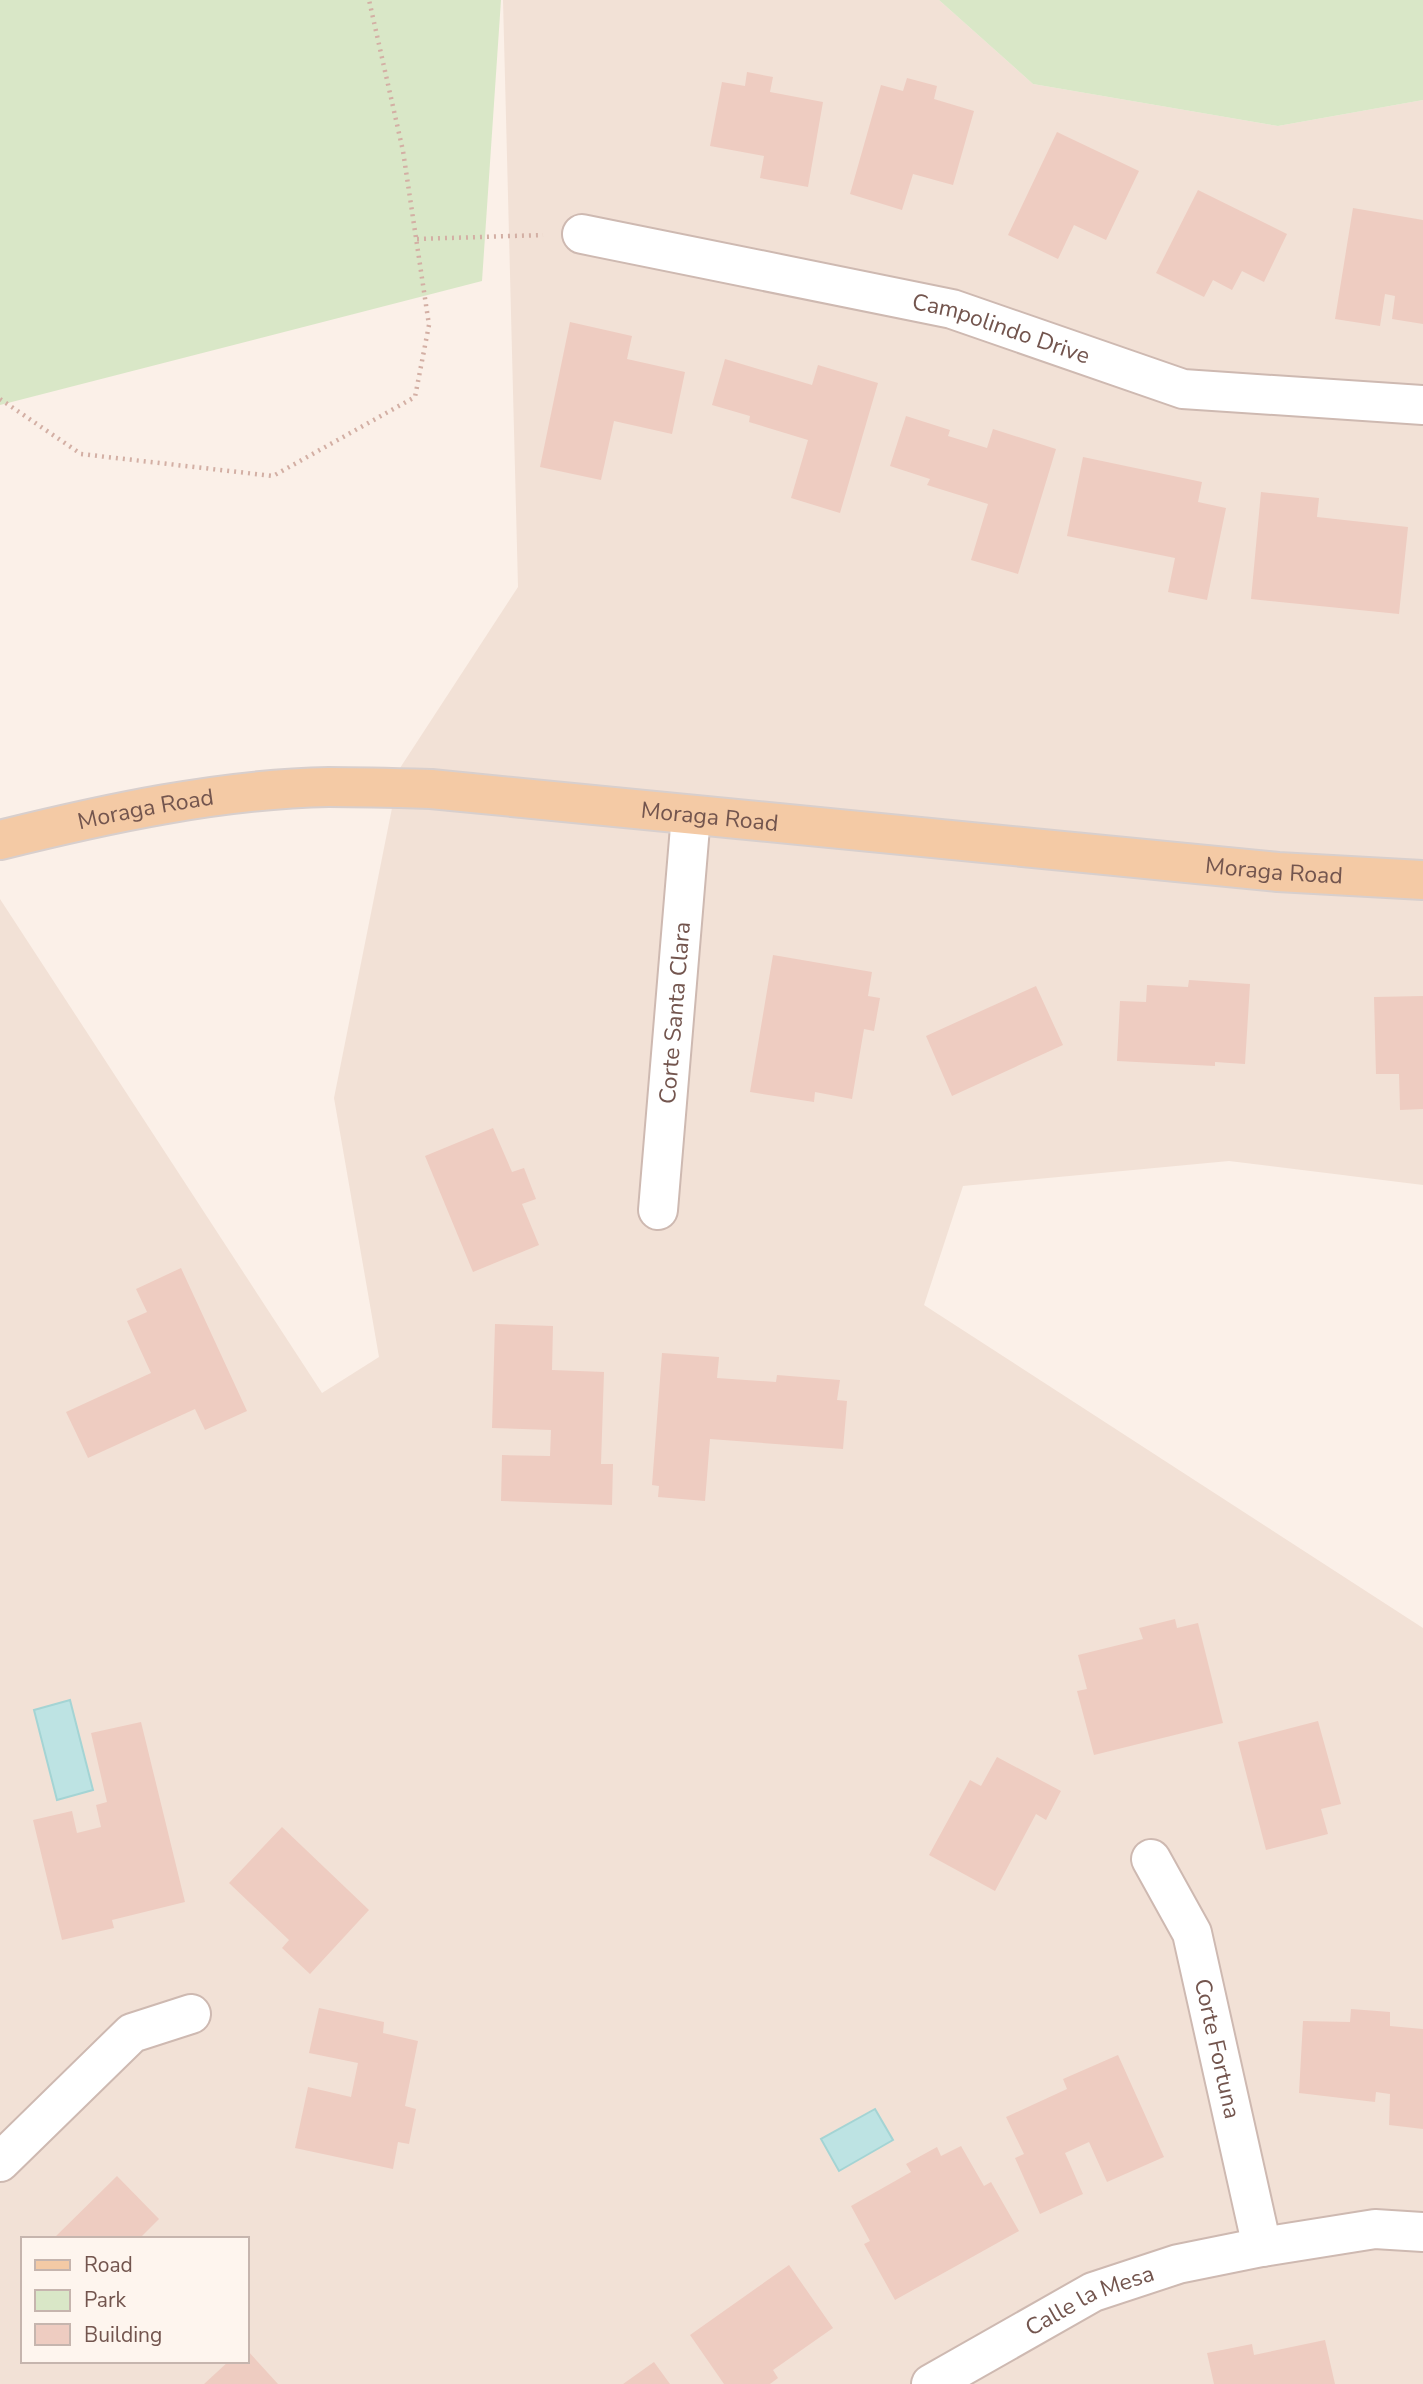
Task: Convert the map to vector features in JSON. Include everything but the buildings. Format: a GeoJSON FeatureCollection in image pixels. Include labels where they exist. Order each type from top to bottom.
{"type":"FeatureCollection","features":[{"type":"Feature","properties":{"kind":"main road","name":"Moraga Road"},"geometry":{"type":"LineString","coordinates":[[0,840],[130,811],[231,795],[327,787],[431,789],[1278,873],[1423,880]]}},
{"type":"Feature","properties":{"kind":"street","name":"Campolindo Drive"},"geometry":{"type":"LineString","coordinates":[[582,234],[952,309],[1183,389],[1423,405]]}},
{"type":"Feature","properties":{"kind":"street","name":"Corte Santa Clara"},"geometry":{"type":"LineString","coordinates":[[658,1210],[691,816]]}},
{"type":"Feature","properties":{"kind":"street","name":"Corte Fortuna"},"geometry":{"type":"LineString","coordinates":[[1151,1859],[1192,1933],[1262,2247]]}},
{"type":"Feature","properties":{"kind":"street"},"geometry":{"type":"LineString","coordinates":[[0,2162],[132,2033],[191,2014]]}},
{"type":"Feature","properties":{"kind":"street"},"geometry":{"type":"LineString","coordinates":[[1262,2247],[1374,2229],[1423,2232]]}},
{"type":"Feature","properties":{"kind":"street","name":"Calle la Mesa"},"geometry":{"type":"LineString","coordinates":[[931,2384],[1093,2292],[1178,2264],[1262,2247]]}},
{"type":"Feature","properties":{"kind":"path"},"geometry":{"type":"LineString","coordinates":[[0,399],[81,454],[274,476],[415,397],[429,325],[403,151],[369,0]]}},
{"type":"Feature","properties":{"kind":"path"},"geometry":{"type":"LineString","coordinates":[[417,240],[582,234]]}},
{"type":"Feature","properties":{"kind":"shaded area"},"geometry":{"type":"Polygon","coordinates":[[[503,0],[939,0],[1033,84],[1278,126],[1423,100],[1423,1185],[1229,1161],[963,1186],[924,1305],[1423,1628],[1423,2384],[0,2384],[0,899],[322,1393],[379,1357],[334,1098],[400,768],[518,587],[503,0]]]}},
{"type":"Feature","properties":{"kind":"green space"},"geometry":{"type":"Polygon","coordinates":[[[0,0],[501,0],[482,281],[0,405],[0,0]]]}},
{"type":"Feature","properties":{"kind":"green space"},"geometry":{"type":"Polygon","coordinates":[[[939,0],[1423,0],[1423,100],[1278,126],[1033,84],[939,0]]]}},
{"type":"Feature","properties":{"kind":"water"},"geometry":{"type":"Polygon","coordinates":[[[70,1700],[93,1790],[57,1800],[34,1710],[70,1700]]]}},
{"type":"Feature","properties":{"kind":"water"},"geometry":{"type":"Polygon","coordinates":[[[875,2109],[893,2140],[839,2171],[821,2139],[875,2109]]]}}]}
